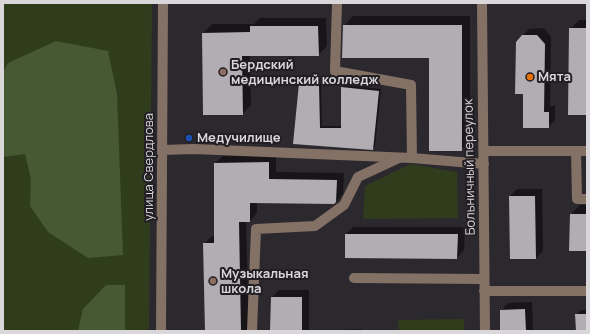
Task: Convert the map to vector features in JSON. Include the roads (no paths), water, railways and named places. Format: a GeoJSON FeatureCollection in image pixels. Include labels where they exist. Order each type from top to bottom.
{"type":"FeatureCollection","features":[{"type":"Feature","properties":{"kind":"street","name":"улица Свердлова"},"geometry":{"type":"LineString","coordinates":[[161,331],[163,3]]}},
{"type":"Feature","properties":{"kind":"street"},"geometry":{"type":"LineString","coordinates":[[337,3],[334,71],[411,85],[412,158]]}},
{"type":"Feature","properties":{"kind":"street","name":"Больничный переулок"},"geometry":{"type":"LineString","coordinates":[[482,3],[485,331]]}},
{"type":"Feature","properties":{"kind":"street"},"geometry":{"type":"LineString","coordinates":[[162,150],[194,149],[401,157],[484,164]]}},
{"type":"Feature","properties":{"kind":"street"},"geometry":{"type":"LineString","coordinates":[[484,151],[587,151]]}},
{"type":"Feature","properties":{"kind":"street"},"geometry":{"type":"LineString","coordinates":[[576,151],[577,199],[587,199]]}},
{"type":"Feature","properties":{"kind":"street"},"geometry":{"type":"LineString","coordinates":[[252,331],[256,229],[315,226],[344,205],[358,177],[401,157]]}},
{"type":"Feature","properties":{"kind":"street"},"geometry":{"type":"LineString","coordinates":[[354,278],[484,279]]}},
{"type":"Feature","properties":{"kind":"street"},"geometry":{"type":"LineString","coordinates":[[484,291],[587,291]]}},
{"type":"Feature","properties":{"kind":"place","name":"Бердский медицинский колледж"},"geometry":{"type":"Point","coordinates":[223,72]}},
{"type":"Feature","properties":{"kind":"place","name":"Мята"},"geometry":{"type":"Point","coordinates":[530,77]}},
{"type":"Feature","properties":{"kind":"place","name":"Медучилище"},"geometry":{"type":"Point","coordinates":[189,138]}},
{"type":"Feature","properties":{"kind":"place","name":"Музыкальная школа"},"geometry":{"type":"Point","coordinates":[213,281]}}]}
